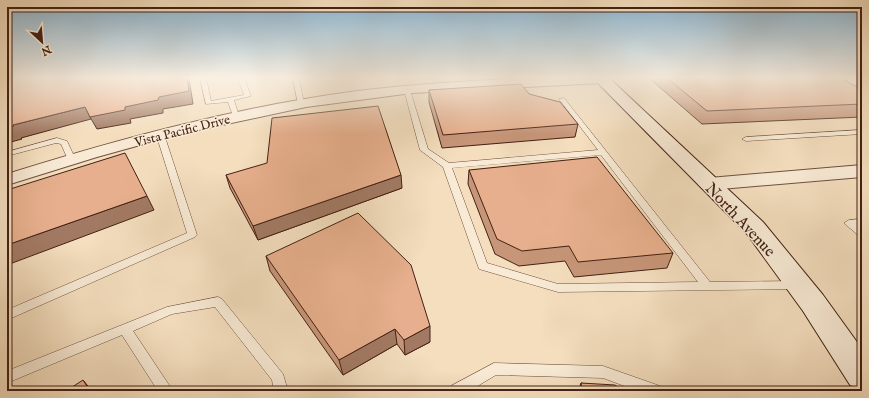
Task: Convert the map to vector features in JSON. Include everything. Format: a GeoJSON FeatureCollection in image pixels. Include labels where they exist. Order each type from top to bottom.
{"type":"FeatureCollection","features":[{"type":"Feature","properties":{"kind":"main road","name":"North Avenue"},"geometry":{"type":"LineString","coordinates":[[619,97],[754,228],[813,303],[862,375]]}},
{"type":"Feature","properties":{"kind":"main road"},"geometry":{"type":"LineString","coordinates":[[709,184],[862,171]]}},
{"type":"Feature","properties":{"kind":"street","name":"Vista Pacific Drive"},"geometry":{"type":"LineString","coordinates":[[7,180],[160,134],[236,116],[346,97]]}},
{"type":"Feature","properties":{"kind":"lane"},"geometry":{"type":"LineString","coordinates":[[207,97],[208,103],[245,97]]}},
{"type":"Feature","properties":{"kind":"lane"},"geometry":{"type":"LineString","coordinates":[[300,97],[301,104]]}},
{"type":"Feature","properties":{"kind":"lane"},"geometry":{"type":"LineString","coordinates":[[409,97],[424,150],[447,166],[483,266],[558,288],[799,285]]}},
{"type":"Feature","properties":{"kind":"lane"},"geometry":{"type":"LineString","coordinates":[[230,99],[236,116]]}},
{"type":"Feature","properties":{"kind":"lane"},"geometry":{"type":"LineString","coordinates":[[562,99],[707,286]]}},
{"type":"Feature","properties":{"kind":"lane"},"geometry":{"type":"LineString","coordinates":[[746,139],[862,132]]}},
{"type":"Feature","properties":{"kind":"lane"},"geometry":{"type":"LineString","coordinates":[[7,315],[192,235],[160,134]]}},
{"type":"Feature","properties":{"kind":"lane"},"geometry":{"type":"LineString","coordinates":[[7,154],[57,140],[64,143],[72,160]]}},
{"type":"Feature","properties":{"kind":"lane"},"geometry":{"type":"LineString","coordinates":[[447,166],[604,152]]}},
{"type":"Feature","properties":{"kind":"lane"},"geometry":{"type":"LineString","coordinates":[[862,222],[849,223],[862,234]]}},
{"type":"Feature","properties":{"kind":"lane"},"geometry":{"type":"LineString","coordinates":[[7,377],[171,310],[218,302],[278,378],[281,391]]}},
{"type":"Feature","properties":{"kind":"lane"},"geometry":{"type":"LineString","coordinates":[[125,330],[166,391]]}},
{"type":"Feature","properties":{"kind":"lane"},"geometry":{"type":"LineString","coordinates":[[456,391],[494,369],[603,372],[655,391]]}},
{"type":"Feature","properties":{"kind":"building"},"geometry":{"type":"Polygon","coordinates":[[[7,97],[161,97],[159,97],[158,100],[125,107],[125,110],[90,117],[85,107],[13,125],[14,126],[7,128],[7,97]]]}},
{"type":"Feature","properties":{"kind":"building"},"geometry":{"type":"Polygon","coordinates":[[[431,97],[539,97],[560,102],[578,124],[443,135],[431,97]]]}},
{"type":"Feature","properties":{"kind":"building"},"geometry":{"type":"Polygon","coordinates":[[[690,97],[862,97],[862,104],[707,111],[690,97]]]}},
{"type":"Feature","properties":{"kind":"building"},"geometry":{"type":"Polygon","coordinates":[[[378,106],[401,175],[253,226],[226,175],[267,163],[272,118],[378,106]]]}},
{"type":"Feature","properties":{"kind":"building"},"geometry":{"type":"Polygon","coordinates":[[[125,153],[147,196],[7,245],[7,190],[125,153]]]}},
{"type":"Feature","properties":{"kind":"building"},"geometry":{"type":"Polygon","coordinates":[[[597,157],[673,253],[578,262],[569,246],[522,251],[497,239],[469,170],[597,157]]]}},
{"type":"Feature","properties":{"kind":"building"},"geometry":{"type":"Polygon","coordinates":[[[358,213],[411,265],[430,326],[404,340],[395,329],[339,360],[266,256],[358,213]]]}},
{"type":"Feature","properties":{"kind":"building"},"geometry":{"type":"Polygon","coordinates":[[[83,380],[90,391],[66,391],[83,380]]]}},
{"type":"Feature","properties":{"kind":"building"},"geometry":{"type":"Polygon","coordinates":[[[581,383],[615,385],[623,391],[582,391],[581,383]]]}}]}
